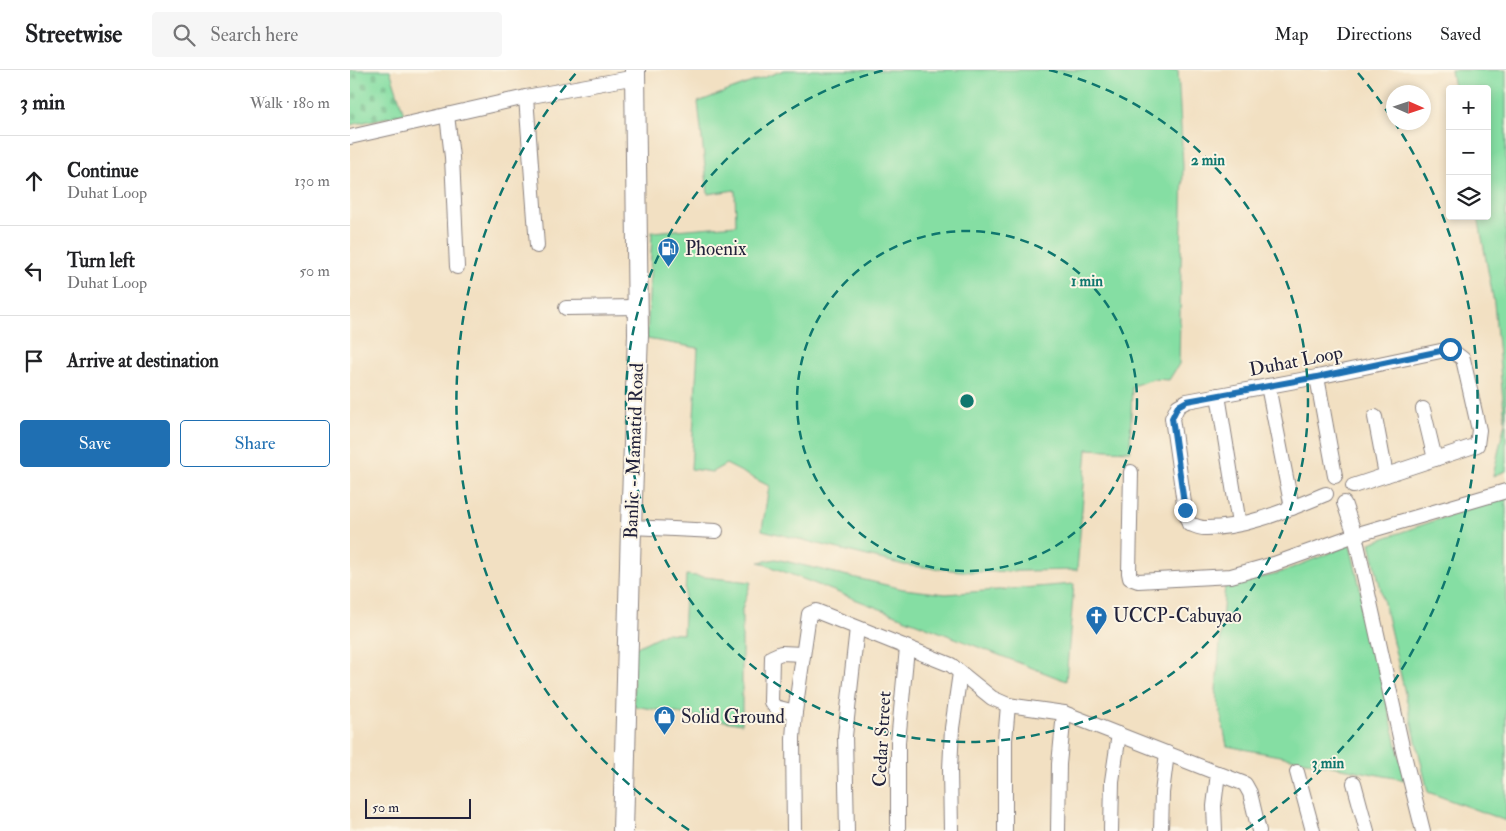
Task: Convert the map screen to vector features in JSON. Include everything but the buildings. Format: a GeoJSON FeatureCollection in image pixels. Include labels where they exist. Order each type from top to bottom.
{"type":"FeatureCollection","features":[{"type":"Feature","properties":{"kind":"main road","name":"Banlic - Mamatid Road"},"geometry":{"type":"LineString","coordinates":[[623,831],[638,306],[636,73]]}},
{"type":"Feature","properties":{"kind":"street"},"geometry":{"type":"LineString","coordinates":[[350,137],[636,73]]}},
{"type":"Feature","properties":{"kind":"street"},"geometry":{"type":"LineString","coordinates":[[526,97],[537,246]]}},
{"type":"Feature","properties":{"kind":"street"},"geometry":{"type":"LineString","coordinates":[[447,115],[452,157],[456,267]]}},
{"type":"Feature","properties":{"kind":"street"},"geometry":{"type":"LineString","coordinates":[[566,308],[638,306]]}},
{"type":"Feature","properties":{"kind":"street","name":"Duhat Loop"},"geometry":{"type":"LineString","coordinates":[[1326,494],[1292,508],[1239,524],[1202,528],[1189,524],[1185,510],[1172,418],[1178,406],[1187,401],[1317,377],[1450,349],[1463,359],[1479,430],[1477,445],[1353,486]]}},
{"type":"Feature","properties":{"kind":"street"},"geometry":{"type":"LineString","coordinates":[[1317,377],[1335,476]]}},
{"type":"Feature","properties":{"kind":"street"},"geometry":{"type":"LineString","coordinates":[[1268,386],[1292,508]]}},
{"type":"Feature","properties":{"kind":"street"},"geometry":{"type":"LineString","coordinates":[[1218,395],[1239,524]]}},
{"type":"Feature","properties":{"kind":"street"},"geometry":{"type":"LineString","coordinates":[[1423,409],[1435,459]]}},
{"type":"Feature","properties":{"kind":"street"},"geometry":{"type":"LineString","coordinates":[[1375,417],[1386,475]]}},
{"type":"Feature","properties":{"kind":"street"},"geometry":{"type":"LineString","coordinates":[[1131,472],[1129,573],[1130,578],[1138,581],[1231,576],[1274,564],[1355,535],[1506,491]]}},
{"type":"Feature","properties":{"kind":"street"},"geometry":{"type":"LineString","coordinates":[[1335,476],[1346,478],[1353,486],[1352,496],[1344,503],[1333,502],[1326,494],[1327,483],[1335,476]]}},
{"type":"Feature","properties":{"kind":"street"},"geometry":{"type":"LineString","coordinates":[[1344,503],[1355,535],[1423,831]]}},
{"type":"Feature","properties":{"kind":"street"},"geometry":{"type":"LineString","coordinates":[[631,526],[716,531]]}},
{"type":"Feature","properties":{"kind":"street"},"geometry":{"type":"LineString","coordinates":[[794,831],[793,738],[795,712],[809,614],[816,611],[951,664],[992,698],[1008,705],[1064,713],[1246,784],[1259,831]]}},
{"type":"Feature","properties":{"kind":"street"},"geometry":{"type":"LineString","coordinates":[[847,831],[845,736],[857,628]]}},
{"type":"Feature","properties":{"kind":"street","name":"Cedar Street"},"geometry":{"type":"LineString","coordinates":[[898,831],[898,742],[907,648]]}},
{"type":"Feature","properties":{"kind":"street"},"geometry":{"type":"LineString","coordinates":[[795,712],[774,707],[771,702],[772,656],[781,653],[803,654]]}},
{"type":"Feature","properties":{"kind":"street"},"geometry":{"type":"LineString","coordinates":[[951,831],[950,769],[952,728],[960,673]]}},
{"type":"Feature","properties":{"kind":"street"},"geometry":{"type":"LineString","coordinates":[[1006,831],[1005,740],[1008,705]]}},
{"type":"Feature","properties":{"kind":"street"},"geometry":{"type":"LineString","coordinates":[[1058,831],[1058,764],[1064,713]]}},
{"type":"Feature","properties":{"kind":"street"},"geometry":{"type":"LineString","coordinates":[[1110,831],[1112,781],[1119,734]]}},
{"type":"Feature","properties":{"kind":"street"},"geometry":{"type":"LineString","coordinates":[[1162,831],[1162,793],[1167,753]]}},
{"type":"Feature","properties":{"kind":"street"},"geometry":{"type":"LineString","coordinates":[[1298,772],[1313,831]]}},
{"type":"Feature","properties":{"kind":"street"},"geometry":{"type":"LineString","coordinates":[[1215,831],[1214,806],[1218,773]]}},
{"type":"Feature","properties":{"kind":"street"},"geometry":{"type":"LineString","coordinates":[[1354,783],[1367,831]]}},
{"type":"Feature","properties":{"kind":"green space"},"geometry":{"type":"Polygon","coordinates":[[[350,70],[390,70],[404,114],[350,125],[350,70]]]}},
{"type":"Feature","properties":{"kind":"green space"},"geometry":{"type":"Polygon","coordinates":[[[784,70],[1178,70],[1183,166],[1179,364],[1169,380],[1153,379],[1132,386],[1130,451],[1087,449],[1077,570],[971,572],[904,565],[762,530],[769,486],[726,464],[712,472],[691,469],[698,348],[647,339],[652,232],[736,225],[735,190],[708,194],[698,102],[784,70]]]}},
{"type":"Feature","properties":{"kind":"green space"},"geometry":{"type":"Polygon","coordinates":[[[1451,70],[1506,70],[1506,471],[1493,476],[1505,422],[1494,303],[1479,220],[1491,220],[1491,85],[1453,85],[1451,70]]]}},
{"type":"Feature","properties":{"kind":"green space"},"geometry":{"type":"Polygon","coordinates":[[[1506,496],[1506,821],[1428,792],[1370,543],[1506,496]]]}},
{"type":"Feature","properties":{"kind":"green space"},"geometry":{"type":"Polygon","coordinates":[[[1350,545],[1405,780],[1227,746],[1216,690],[1225,585],[1274,575],[1350,545]]]}},
{"type":"Feature","properties":{"kind":"green space"},"geometry":{"type":"Polygon","coordinates":[[[776,559],[903,589],[946,594],[1074,584],[1066,681],[759,562],[776,559]]]}},
{"type":"Feature","properties":{"kind":"green space"},"geometry":{"type":"Polygon","coordinates":[[[686,575],[751,582],[742,609],[742,724],[634,706],[633,649],[665,633],[683,634],[686,575]]]}},
{"type":"Feature","properties":{"kind":"place","name":"Phoenix"},"geometry":{"type":"Point","coordinates":[669,268]}},
{"type":"Feature","properties":{"kind":"place","name":"UCCP-Cabuyao"},"geometry":{"type":"Point","coordinates":[1097,635]}},
{"type":"Feature","properties":{"kind":"place","name":"Solid Ground"},"geometry":{"type":"Point","coordinates":[665,736]}},
{"type":"Feature","properties":{"kind":"route"},"geometry":{"type":"LineString","coordinates":[[1185,510],[1172,418],[1178,406],[1187,401],[1317,377],[1450,349]]}}]}
